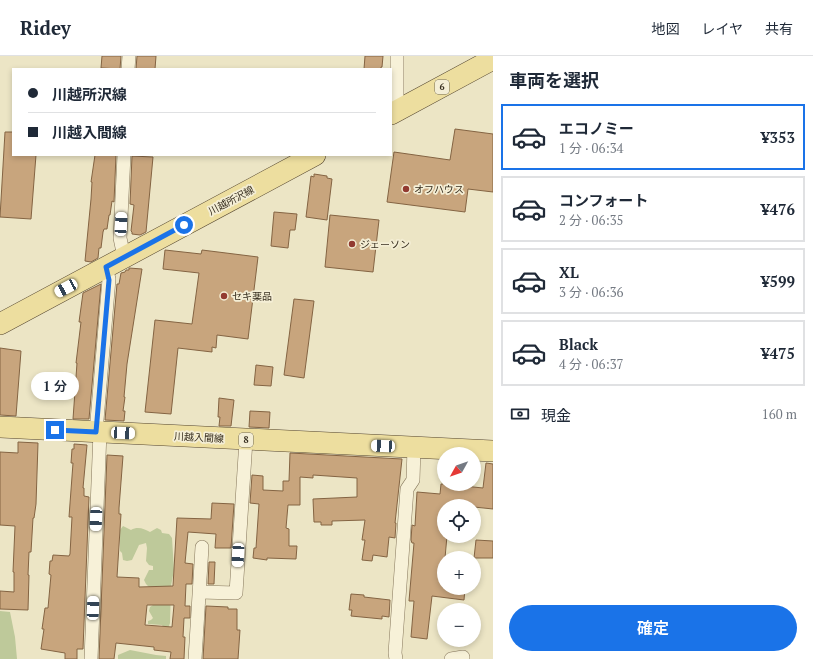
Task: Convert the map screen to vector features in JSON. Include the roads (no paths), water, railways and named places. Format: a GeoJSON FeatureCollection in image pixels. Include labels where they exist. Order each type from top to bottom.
{"type":"FeatureCollection","features":[{"type":"Feature","properties":{"kind":"main road","name":"6"},"geometry":{"type":"LineString","coordinates":[[395,112],[493,59]]}},
{"type":"Feature","properties":{"kind":"main road","name":"川越所沢線"},"geometry":{"type":"LineString","coordinates":[[0,324],[313,156]]}},
{"type":"Feature","properties":{"kind":"main road","name":"川越入間線"},"geometry":{"type":"LineString","coordinates":[[0,427],[493,451]]}},
{"type":"Feature","properties":{"kind":"street"},"geometry":{"type":"LineString","coordinates":[[128,68],[129,56]]}},
{"type":"Feature","properties":{"kind":"street"},"geometry":{"type":"LineString","coordinates":[[395,112],[397,103],[397,56]]}},
{"type":"Feature","properties":{"kind":"street"},"geometry":{"type":"LineString","coordinates":[[124,156],[120,238],[124,257]]}},
{"type":"Feature","properties":{"kind":"street"},"geometry":{"type":"LineString","coordinates":[[91,659],[98,432],[109,280],[106,267]]}},
{"type":"Feature","properties":{"kind":"street"},"geometry":{"type":"LineString","coordinates":[[200,592],[236,593],[246,440]]}},
{"type":"Feature","properties":{"kind":"street"},"geometry":{"type":"LineString","coordinates":[[396,659],[395,654],[407,490],[413,480],[414,448]]}},
{"type":"Feature","properties":{"kind":"street"},"geometry":{"type":"LineString","coordinates":[[196,659],[202,547]]}},
{"type":"Feature","properties":{"kind":"street"},"geometry":{"type":"LineString","coordinates":[[451,659],[463,656],[463,659]]}},
{"type":"Feature","properties":{"kind":"place","name":"オフハウス"},"geometry":{"type":"Point","coordinates":[406,189]}},
{"type":"Feature","properties":{"kind":"place","name":"ジェーソン"},"geometry":{"type":"Point","coordinates":[352,244]}},
{"type":"Feature","properties":{"kind":"place","name":"セキ薬品"},"geometry":{"type":"Point","coordinates":[224,296]}}]}
